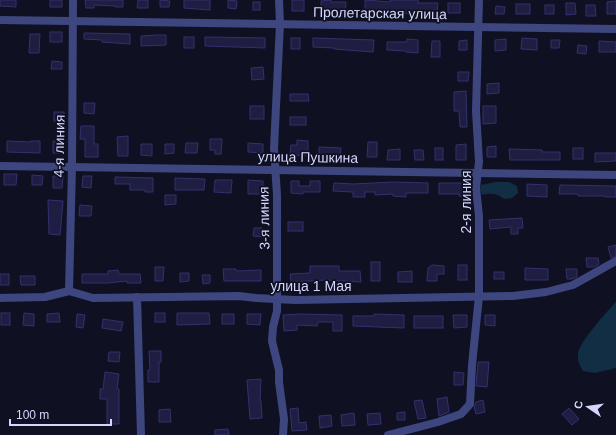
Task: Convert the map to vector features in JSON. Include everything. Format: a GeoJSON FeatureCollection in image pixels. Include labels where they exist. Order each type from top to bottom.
{"type":"FeatureCollection","features":[{"type":"Feature","properties":{"kind":"street","name":"4-я линия"},"geometry":{"type":"LineString","coordinates":[[69,291],[72,167],[73,0]]}},
{"type":"Feature","properties":{"kind":"street","name":"3-я линия"},"geometry":{"type":"LineString","coordinates":[[279,0],[280,24],[274,148],[276,169],[278,311],[273,327],[272,341],[279,370],[279,382],[284,419],[283,435]]}},
{"type":"Feature","properties":{"kind":"street","name":"2-я линия"},"geometry":{"type":"LineString","coordinates":[[388,435],[438,422],[461,414],[470,404],[472,365],[479,296],[479,216],[476,188],[479,162],[476,111],[479,0]]}},
{"type":"Feature","properties":{"kind":"street","name":"Пролетарская улица"},"geometry":{"type":"LineString","coordinates":[[0,20],[616,29]]}},
{"type":"Feature","properties":{"kind":"street","name":"улица Пушкина"},"geometry":{"type":"LineString","coordinates":[[0,166],[616,175]]}},
{"type":"Feature","properties":{"kind":"street","name":"улица 1 Мая"},"geometry":{"type":"LineString","coordinates":[[69,291],[93,298],[239,296],[295,300],[513,296],[546,292],[573,285],[616,261]]}},
{"type":"Feature","properties":{"kind":"street"},"geometry":{"type":"LineString","coordinates":[[0,298],[45,297],[69,291]]}},
{"type":"Feature","properties":{"kind":"street"},"geometry":{"type":"LineString","coordinates":[[136,297],[141,435]]}},
{"type":"Feature","properties":{"kind":"water"},"geometry":{"type":"Polygon","coordinates":[[[496,182],[509,182],[517,186],[518,193],[512,198],[504,199],[494,194],[482,195],[480,189],[481,185],[496,182]]]}},
{"type":"Feature","properties":{"kind":"water"},"geometry":{"type":"Polygon","coordinates":[[[616,302],[616,368],[595,373],[583,371],[578,358],[581,345],[607,311],[616,302]]]}},
{"type":"Feature","properties":{"kind":"building"},"geometry":{"type":"Polygon","coordinates":[[[0,0],[16,0],[16,7],[0,6],[0,0]]]}},
{"type":"Feature","properties":{"kind":"building"},"geometry":{"type":"Polygon","coordinates":[[[50,0],[62,0],[62,7],[50,7],[50,0]]]}},
{"type":"Feature","properties":{"kind":"building"},"geometry":{"type":"Polygon","coordinates":[[[85,0],[123,0],[123,7],[94,5],[94,8],[86,8],[85,0]]]}},
{"type":"Feature","properties":{"kind":"building"},"geometry":{"type":"Polygon","coordinates":[[[138,0],[148,0],[148,8],[137,8],[138,0]]]}},
{"type":"Feature","properties":{"kind":"building"},"geometry":{"type":"Polygon","coordinates":[[[160,0],[170,1],[169,7],[160,7],[160,0]]]}},
{"type":"Feature","properties":{"kind":"building"},"geometry":{"type":"Polygon","coordinates":[[[184,0],[210,0],[210,10],[184,8],[184,0]]]}},
{"type":"Feature","properties":{"kind":"building"},"geometry":{"type":"Polygon","coordinates":[[[228,0],[237,1],[236,9],[228,8],[228,0]]]}},
{"type":"Feature","properties":{"kind":"building"},"geometry":{"type":"Polygon","coordinates":[[[292,0],[304,0],[304,11],[292,11],[292,0]]]}},
{"type":"Feature","properties":{"kind":"building"},"geometry":{"type":"Polygon","coordinates":[[[331,0],[331,2],[346,2],[345,12],[321,11],[321,1],[331,0]]]}},
{"type":"Feature","properties":{"kind":"building"},"geometry":{"type":"Polygon","coordinates":[[[365,0],[390,2],[390,0],[418,0],[418,3],[438,3],[437,12],[417,11],[417,14],[377,11],[377,13],[365,13],[365,0]]]}},
{"type":"Feature","properties":{"kind":"building"},"geometry":{"type":"Polygon","coordinates":[[[616,1],[616,14],[607,14],[607,2],[616,1]]]}},
{"type":"Feature","properties":{"kind":"building"},"geometry":{"type":"Polygon","coordinates":[[[253,2],[260,2],[260,10],[253,10],[253,2]]]}},
{"type":"Feature","properties":{"kind":"building"},"geometry":{"type":"Polygon","coordinates":[[[448,3],[460,3],[460,13],[448,13],[448,3]]]}},
{"type":"Feature","properties":{"kind":"building"},"geometry":{"type":"Polygon","coordinates":[[[566,3],[575,3],[576,14],[566,15],[566,3]]]}},
{"type":"Feature","properties":{"kind":"building"},"geometry":{"type":"Polygon","coordinates":[[[516,4],[530,4],[530,14],[516,14],[516,4]]]}},
{"type":"Feature","properties":{"kind":"building"},"geometry":{"type":"Polygon","coordinates":[[[545,5],[554,5],[554,14],[545,14],[545,5]]]}},
{"type":"Feature","properties":{"kind":"building"},"geometry":{"type":"Polygon","coordinates":[[[586,5],[595,5],[596,16],[586,16],[586,5]]]}},
{"type":"Feature","properties":{"kind":"building"},"geometry":{"type":"Polygon","coordinates":[[[496,6],[505,7],[504,14],[495,14],[496,6]]]}},
{"type":"Feature","properties":{"kind":"building"},"geometry":{"type":"Polygon","coordinates":[[[50,32],[62,32],[62,42],[50,42],[50,32]]]}},
{"type":"Feature","properties":{"kind":"building"},"geometry":{"type":"Polygon","coordinates":[[[84,33],[130,34],[130,44],[84,39],[84,33]]]}},
{"type":"Feature","properties":{"kind":"building"},"geometry":{"type":"Polygon","coordinates":[[[30,34],[40,34],[39,53],[29,53],[30,34]]]}},
{"type":"Feature","properties":{"kind":"building"},"geometry":{"type":"Polygon","coordinates":[[[166,35],[166,45],[141,46],[141,36],[166,35]]]}},
{"type":"Feature","properties":{"kind":"building"},"geometry":{"type":"Polygon","coordinates":[[[184,37],[194,37],[194,48],[184,48],[184,37]]]}},
{"type":"Feature","properties":{"kind":"building"},"geometry":{"type":"Polygon","coordinates":[[[205,37],[265,38],[265,48],[205,46],[205,37]]]}},
{"type":"Feature","properties":{"kind":"building"},"geometry":{"type":"Polygon","coordinates":[[[291,38],[300,38],[300,49],[291,49],[291,38]]]}},
{"type":"Feature","properties":{"kind":"building"},"geometry":{"type":"Polygon","coordinates":[[[313,38],[374,40],[373,52],[313,47],[313,38]]]}},
{"type":"Feature","properties":{"kind":"building"},"geometry":{"type":"Polygon","coordinates":[[[522,38],[537,39],[537,50],[521,49],[522,38]]]}},
{"type":"Feature","properties":{"kind":"building"},"geometry":{"type":"Polygon","coordinates":[[[407,39],[418,40],[418,53],[387,50],[387,42],[407,42],[407,39]]]}},
{"type":"Feature","properties":{"kind":"building"},"geometry":{"type":"Polygon","coordinates":[[[506,39],[506,50],[495,51],[495,40],[506,39]]]}},
{"type":"Feature","properties":{"kind":"building"},"geometry":{"type":"Polygon","coordinates":[[[467,40],[467,50],[459,50],[459,41],[467,40]]]}},
{"type":"Feature","properties":{"kind":"building"},"geometry":{"type":"Polygon","coordinates":[[[551,40],[560,40],[559,48],[551,48],[551,40]]]}},
{"type":"Feature","properties":{"kind":"building"},"geometry":{"type":"Polygon","coordinates":[[[432,41],[440,41],[440,57],[431,57],[432,41]]]}},
{"type":"Feature","properties":{"kind":"building"},"geometry":{"type":"Polygon","coordinates":[[[599,41],[616,42],[616,52],[599,52],[599,41]]]}},
{"type":"Feature","properties":{"kind":"building"},"geometry":{"type":"Polygon","coordinates":[[[578,45],[587,46],[586,54],[577,53],[578,45]]]}},
{"type":"Feature","properties":{"kind":"building"},"geometry":{"type":"Polygon","coordinates":[[[52,61],[62,62],[62,69],[51,69],[52,61]]]}},
{"type":"Feature","properties":{"kind":"building"},"geometry":{"type":"Polygon","coordinates":[[[263,67],[264,79],[252,80],[251,68],[263,67]]]}},
{"type":"Feature","properties":{"kind":"building"},"geometry":{"type":"Polygon","coordinates":[[[458,72],[469,72],[468,81],[458,81],[458,72]]]}},
{"type":"Feature","properties":{"kind":"building"},"geometry":{"type":"Polygon","coordinates":[[[499,83],[499,93],[487,94],[487,84],[499,83]]]}},
{"type":"Feature","properties":{"kind":"building"},"geometry":{"type":"Polygon","coordinates":[[[466,91],[467,127],[460,127],[459,111],[454,111],[454,92],[466,91]]]}},
{"type":"Feature","properties":{"kind":"building"},"geometry":{"type":"Polygon","coordinates":[[[290,94],[308,94],[309,101],[290,101],[290,94]]]}},
{"type":"Feature","properties":{"kind":"building"},"geometry":{"type":"Polygon","coordinates":[[[84,103],[95,103],[94,114],[84,113],[84,103]]]}},
{"type":"Feature","properties":{"kind":"building"},"geometry":{"type":"Polygon","coordinates":[[[250,106],[264,106],[264,119],[250,119],[250,106]]]}},
{"type":"Feature","properties":{"kind":"building"},"geometry":{"type":"Polygon","coordinates":[[[483,106],[496,106],[496,123],[483,124],[483,106]]]}},
{"type":"Feature","properties":{"kind":"building"},"geometry":{"type":"Polygon","coordinates":[[[54,112],[64,112],[64,121],[54,121],[54,112]]]}},
{"type":"Feature","properties":{"kind":"building"},"geometry":{"type":"Polygon","coordinates":[[[290,117],[306,117],[306,125],[290,125],[290,117]]]}},
{"type":"Feature","properties":{"kind":"building"},"geometry":{"type":"Polygon","coordinates":[[[81,126],[94,126],[94,144],[98,144],[98,157],[85,157],[85,139],[80,139],[81,126]]]}},
{"type":"Feature","properties":{"kind":"building"},"geometry":{"type":"Polygon","coordinates":[[[128,136],[128,156],[118,156],[117,137],[128,136]]]}},
{"type":"Feature","properties":{"kind":"building"},"geometry":{"type":"Polygon","coordinates":[[[210,139],[222,139],[221,154],[215,154],[215,150],[210,150],[210,139]]]}},
{"type":"Feature","properties":{"kind":"building"},"geometry":{"type":"Polygon","coordinates":[[[297,140],[308,141],[308,156],[290,155],[291,145],[297,145],[297,140]]]}},
{"type":"Feature","properties":{"kind":"building"},"geometry":{"type":"Polygon","coordinates":[[[7,141],[40,141],[40,153],[7,152],[7,141]]]}},
{"type":"Feature","properties":{"kind":"building"},"geometry":{"type":"Polygon","coordinates":[[[53,141],[62,142],[61,153],[53,153],[53,141]]]}},
{"type":"Feature","properties":{"kind":"building"},"geometry":{"type":"Polygon","coordinates":[[[368,142],[377,142],[377,157],[367,157],[368,142]]]}},
{"type":"Feature","properties":{"kind":"building"},"geometry":{"type":"Polygon","coordinates":[[[186,143],[198,143],[197,153],[185,153],[186,143]]]}},
{"type":"Feature","properties":{"kind":"building"},"geometry":{"type":"Polygon","coordinates":[[[248,143],[263,144],[263,153],[248,152],[248,143]]]}},
{"type":"Feature","properties":{"kind":"building"},"geometry":{"type":"Polygon","coordinates":[[[141,144],[152,144],[152,156],[141,155],[141,144]]]}},
{"type":"Feature","properties":{"kind":"building"},"geometry":{"type":"Polygon","coordinates":[[[165,144],[174,144],[174,153],[165,154],[165,144]]]}},
{"type":"Feature","properties":{"kind":"building"},"geometry":{"type":"Polygon","coordinates":[[[466,144],[466,160],[456,160],[456,145],[466,144]]]}},
{"type":"Feature","properties":{"kind":"building"},"geometry":{"type":"Polygon","coordinates":[[[496,146],[496,157],[487,157],[487,147],[496,146]]]}},
{"type":"Feature","properties":{"kind":"building"},"geometry":{"type":"Polygon","coordinates":[[[319,147],[341,148],[340,157],[319,156],[319,147]]]}},
{"type":"Feature","properties":{"kind":"building"},"geometry":{"type":"Polygon","coordinates":[[[435,148],[443,148],[443,160],[435,160],[435,148]]]}},
{"type":"Feature","properties":{"kind":"building"},"geometry":{"type":"Polygon","coordinates":[[[573,148],[583,148],[583,159],[573,159],[573,148]]]}},
{"type":"Feature","properties":{"kind":"building"},"geometry":{"type":"Polygon","coordinates":[[[400,149],[400,160],[387,160],[388,150],[400,149]]]}},
{"type":"Feature","properties":{"kind":"building"},"geometry":{"type":"Polygon","coordinates":[[[509,149],[560,152],[560,160],[510,160],[509,149]]]}},
{"type":"Feature","properties":{"kind":"building"},"geometry":{"type":"Polygon","coordinates":[[[414,150],[423,150],[424,160],[415,160],[414,150]]]}},
{"type":"Feature","properties":{"kind":"building"},"geometry":{"type":"Polygon","coordinates":[[[595,153],[616,153],[616,161],[595,162],[595,153]]]}},
{"type":"Feature","properties":{"kind":"building"},"geometry":{"type":"Polygon","coordinates":[[[4,174],[17,174],[16,185],[4,185],[4,174]]]}},
{"type":"Feature","properties":{"kind":"building"},"geometry":{"type":"Polygon","coordinates":[[[32,175],[43,176],[42,185],[32,185],[32,175]]]}},
{"type":"Feature","properties":{"kind":"building"},"geometry":{"type":"Polygon","coordinates":[[[53,176],[63,176],[62,188],[53,188],[53,176]]]}},
{"type":"Feature","properties":{"kind":"building"},"geometry":{"type":"Polygon","coordinates":[[[83,176],[92,176],[91,188],[82,187],[83,176]]]}},
{"type":"Feature","properties":{"kind":"building"},"geometry":{"type":"Polygon","coordinates":[[[115,177],[153,178],[153,192],[145,192],[145,190],[130,190],[130,184],[115,184],[115,177]]]}},
{"type":"Feature","properties":{"kind":"building"},"geometry":{"type":"Polygon","coordinates":[[[175,178],[205,179],[204,190],[175,190],[175,178]]]}},
{"type":"Feature","properties":{"kind":"building"},"geometry":{"type":"Polygon","coordinates":[[[215,180],[232,180],[231,193],[214,192],[215,180]]]}},
{"type":"Feature","properties":{"kind":"building"},"geometry":{"type":"Polygon","coordinates":[[[248,180],[263,181],[263,194],[248,194],[248,180]]]}},
{"type":"Feature","properties":{"kind":"building"},"geometry":{"type":"Polygon","coordinates":[[[291,181],[299,181],[299,186],[310,186],[310,181],[320,181],[320,192],[303,192],[303,194],[291,193],[291,181]]]}},
{"type":"Feature","properties":{"kind":"building"},"geometry":{"type":"Polygon","coordinates":[[[393,182],[428,183],[428,193],[406,193],[406,197],[393,196],[393,194],[375,195],[375,192],[365,192],[365,197],[353,197],[353,192],[333,191],[334,183],[353,184],[393,182]]]}},
{"type":"Feature","properties":{"kind":"building"},"geometry":{"type":"Polygon","coordinates":[[[439,183],[468,183],[467,196],[459,196],[459,194],[439,194],[439,183]]]}},
{"type":"Feature","properties":{"kind":"building"},"geometry":{"type":"Polygon","coordinates":[[[527,184],[547,185],[547,197],[527,196],[527,184]]]}},
{"type":"Feature","properties":{"kind":"building"},"geometry":{"type":"Polygon","coordinates":[[[560,185],[616,186],[616,197],[559,194],[560,185]]]}},
{"type":"Feature","properties":{"kind":"building"},"geometry":{"type":"Polygon","coordinates":[[[165,195],[176,195],[176,204],[165,205],[165,195]]]}},
{"type":"Feature","properties":{"kind":"building"},"geometry":{"type":"Polygon","coordinates":[[[48,200],[63,201],[60,235],[49,234],[48,200]]]}},
{"type":"Feature","properties":{"kind":"building"},"geometry":{"type":"Polygon","coordinates":[[[80,205],[92,206],[91,216],[79,216],[80,205]]]}},
{"type":"Feature","properties":{"kind":"building"},"geometry":{"type":"Polygon","coordinates":[[[522,218],[523,228],[518,228],[518,234],[511,234],[511,227],[490,229],[489,220],[522,218]]]}},
{"type":"Feature","properties":{"kind":"building"},"geometry":{"type":"Polygon","coordinates":[[[288,222],[303,222],[303,231],[288,231],[288,222]]]}},
{"type":"Feature","properties":{"kind":"building"},"geometry":{"type":"Polygon","coordinates":[[[254,228],[262,228],[262,237],[253,236],[254,228]]]}},
{"type":"Feature","properties":{"kind":"building"},"geometry":{"type":"Polygon","coordinates":[[[616,245],[616,256],[611,258],[608,247],[616,245]]]}},
{"type":"Feature","properties":{"kind":"building"},"geometry":{"type":"Polygon","coordinates":[[[586,258],[598,258],[599,264],[594,267],[587,267],[586,258]]]}},
{"type":"Feature","properties":{"kind":"building"},"geometry":{"type":"Polygon","coordinates":[[[371,262],[380,262],[380,281],[371,281],[371,262]]]}},
{"type":"Feature","properties":{"kind":"building"},"geometry":{"type":"Polygon","coordinates":[[[432,265],[444,266],[444,274],[437,274],[437,281],[427,281],[428,268],[432,265]]]}},
{"type":"Feature","properties":{"kind":"building"},"geometry":{"type":"Polygon","coordinates":[[[458,265],[467,265],[467,280],[458,280],[458,265]]]}},
{"type":"Feature","properties":{"kind":"building"},"geometry":{"type":"Polygon","coordinates":[[[310,266],[339,266],[339,271],[360,271],[361,282],[326,280],[291,282],[290,274],[310,273],[310,266]]]}},
{"type":"Feature","properties":{"kind":"building"},"geometry":{"type":"Polygon","coordinates":[[[155,267],[164,267],[163,281],[155,281],[155,267]]]}},
{"type":"Feature","properties":{"kind":"building"},"geometry":{"type":"Polygon","coordinates":[[[525,268],[548,269],[548,280],[525,280],[525,268]]]}},
{"type":"Feature","properties":{"kind":"building"},"geometry":{"type":"Polygon","coordinates":[[[223,269],[236,269],[236,271],[261,270],[261,281],[224,281],[223,269]]]}},
{"type":"Feature","properties":{"kind":"building"},"geometry":{"type":"Polygon","coordinates":[[[566,269],[577,269],[577,277],[567,279],[566,269]]]}},
{"type":"Feature","properties":{"kind":"building"},"geometry":{"type":"Polygon","coordinates":[[[118,270],[119,274],[140,274],[141,283],[127,283],[127,281],[82,283],[82,274],[108,274],[108,271],[118,270]]]}},
{"type":"Feature","properties":{"kind":"building"},"geometry":{"type":"Polygon","coordinates":[[[412,271],[412,282],[398,282],[398,272],[412,271]]]}},
{"type":"Feature","properties":{"kind":"building"},"geometry":{"type":"Polygon","coordinates":[[[494,272],[504,272],[504,279],[494,279],[494,272]]]}},
{"type":"Feature","properties":{"kind":"building"},"geometry":{"type":"Polygon","coordinates":[[[180,273],[189,273],[189,281],[180,282],[180,273]]]}},
{"type":"Feature","properties":{"kind":"building"},"geometry":{"type":"Polygon","coordinates":[[[0,274],[9,274],[9,285],[0,285],[0,274]]]}},
{"type":"Feature","properties":{"kind":"building"},"geometry":{"type":"Polygon","coordinates":[[[202,275],[210,275],[210,283],[203,284],[202,275]]]}},
{"type":"Feature","properties":{"kind":"building"},"geometry":{"type":"Polygon","coordinates":[[[20,276],[35,276],[35,285],[21,285],[20,276]]]}},
{"type":"Feature","properties":{"kind":"building"},"geometry":{"type":"Polygon","coordinates":[[[1,313],[10,313],[10,325],[1,325],[1,313]]]}},
{"type":"Feature","properties":{"kind":"building"},"geometry":{"type":"Polygon","coordinates":[[[24,313],[34,314],[34,326],[23,325],[24,313]]]}},
{"type":"Feature","properties":{"kind":"building"},"geometry":{"type":"Polygon","coordinates":[[[59,313],[60,322],[47,322],[47,314],[59,313]]]}},
{"type":"Feature","properties":{"kind":"building"},"geometry":{"type":"Polygon","coordinates":[[[155,313],[165,313],[165,322],[155,322],[155,313]]]}},
{"type":"Feature","properties":{"kind":"building"},"geometry":{"type":"Polygon","coordinates":[[[177,313],[209,313],[210,324],[177,325],[177,313]]]}},
{"type":"Feature","properties":{"kind":"building"},"geometry":{"type":"Polygon","coordinates":[[[77,314],[85,315],[83,328],[76,327],[77,314]]]}},
{"type":"Feature","properties":{"kind":"building"},"geometry":{"type":"Polygon","coordinates":[[[222,314],[234,314],[234,324],[222,324],[222,314]]]}},
{"type":"Feature","properties":{"kind":"building"},"geometry":{"type":"Polygon","coordinates":[[[247,314],[261,314],[260,325],[247,324],[247,314]]]}},
{"type":"Feature","properties":{"kind":"building"},"geometry":{"type":"Polygon","coordinates":[[[374,314],[404,315],[404,328],[353,326],[353,316],[374,316],[374,314]]]}},
{"type":"Feature","properties":{"kind":"building"},"geometry":{"type":"Polygon","coordinates":[[[283,315],[342,315],[342,331],[333,331],[333,322],[318,322],[317,326],[297,325],[297,330],[284,331],[283,315]]]}},
{"type":"Feature","properties":{"kind":"building"},"geometry":{"type":"Polygon","coordinates":[[[453,315],[467,315],[467,327],[454,328],[453,315]]]}},
{"type":"Feature","properties":{"kind":"building"},"geometry":{"type":"Polygon","coordinates":[[[485,315],[495,315],[495,326],[485,325],[485,315]]]}},
{"type":"Feature","properties":{"kind":"building"},"geometry":{"type":"Polygon","coordinates":[[[414,316],[443,316],[443,328],[414,328],[414,316]]]}},
{"type":"Feature","properties":{"kind":"building"},"geometry":{"type":"Polygon","coordinates":[[[103,319],[123,322],[121,331],[102,328],[103,319]]]}},
{"type":"Feature","properties":{"kind":"building"},"geometry":{"type":"Polygon","coordinates":[[[149,351],[161,351],[161,362],[159,362],[159,382],[148,382],[148,370],[150,370],[149,351]]]}},
{"type":"Feature","properties":{"kind":"building"},"geometry":{"type":"Polygon","coordinates":[[[109,352],[120,352],[119,362],[108,361],[109,352]]]}},
{"type":"Feature","properties":{"kind":"building"},"geometry":{"type":"Polygon","coordinates":[[[478,362],[489,362],[487,387],[476,386],[478,362]]]}},
{"type":"Feature","properties":{"kind":"building"},"geometry":{"type":"Polygon","coordinates":[[[105,372],[119,374],[117,389],[119,389],[119,424],[107,424],[107,399],[100,399],[100,389],[103,389],[105,372]]]}},
{"type":"Feature","properties":{"kind":"building"},"geometry":{"type":"Polygon","coordinates":[[[454,372],[464,373],[463,385],[454,385],[454,372]]]}},
{"type":"Feature","properties":{"kind":"building"},"geometry":{"type":"Polygon","coordinates":[[[261,379],[260,401],[262,418],[250,419],[247,380],[261,379]]]}},
{"type":"Feature","properties":{"kind":"building"},"geometry":{"type":"Polygon","coordinates":[[[447,397],[449,412],[439,416],[437,399],[447,397]]]}},
{"type":"Feature","properties":{"kind":"building"},"geometry":{"type":"Polygon","coordinates":[[[422,400],[426,418],[418,419],[414,401],[422,400]]]}},
{"type":"Feature","properties":{"kind":"building"},"geometry":{"type":"Polygon","coordinates":[[[483,400],[485,412],[476,414],[474,407],[476,402],[483,400]]]}},
{"type":"Feature","properties":{"kind":"building"},"geometry":{"type":"Polygon","coordinates":[[[298,408],[299,423],[306,422],[307,430],[292,431],[290,409],[298,408]]]}},
{"type":"Feature","properties":{"kind":"building"},"geometry":{"type":"Polygon","coordinates":[[[569,408],[579,419],[572,425],[562,414],[569,408]]]}},
{"type":"Feature","properties":{"kind":"building"},"geometry":{"type":"Polygon","coordinates":[[[170,409],[171,422],[159,422],[159,410],[170,409]]]}},
{"type":"Feature","properties":{"kind":"building"},"geometry":{"type":"Polygon","coordinates":[[[405,412],[405,420],[397,420],[397,413],[405,412]]]}},
{"type":"Feature","properties":{"kind":"building"},"geometry":{"type":"Polygon","coordinates":[[[354,413],[355,425],[342,426],[341,415],[354,413]]]}},
{"type":"Feature","properties":{"kind":"building"},"geometry":{"type":"Polygon","coordinates":[[[380,413],[381,424],[368,425],[367,414],[380,413]]]}},
{"type":"Feature","properties":{"kind":"building"},"geometry":{"type":"Polygon","coordinates":[[[331,415],[332,426],[320,428],[319,416],[331,415]]]}},
{"type":"Feature","properties":{"kind":"building"},"geometry":{"type":"Polygon","coordinates":[[[228,429],[229,435],[215,435],[215,430],[228,429]]]}}]}
